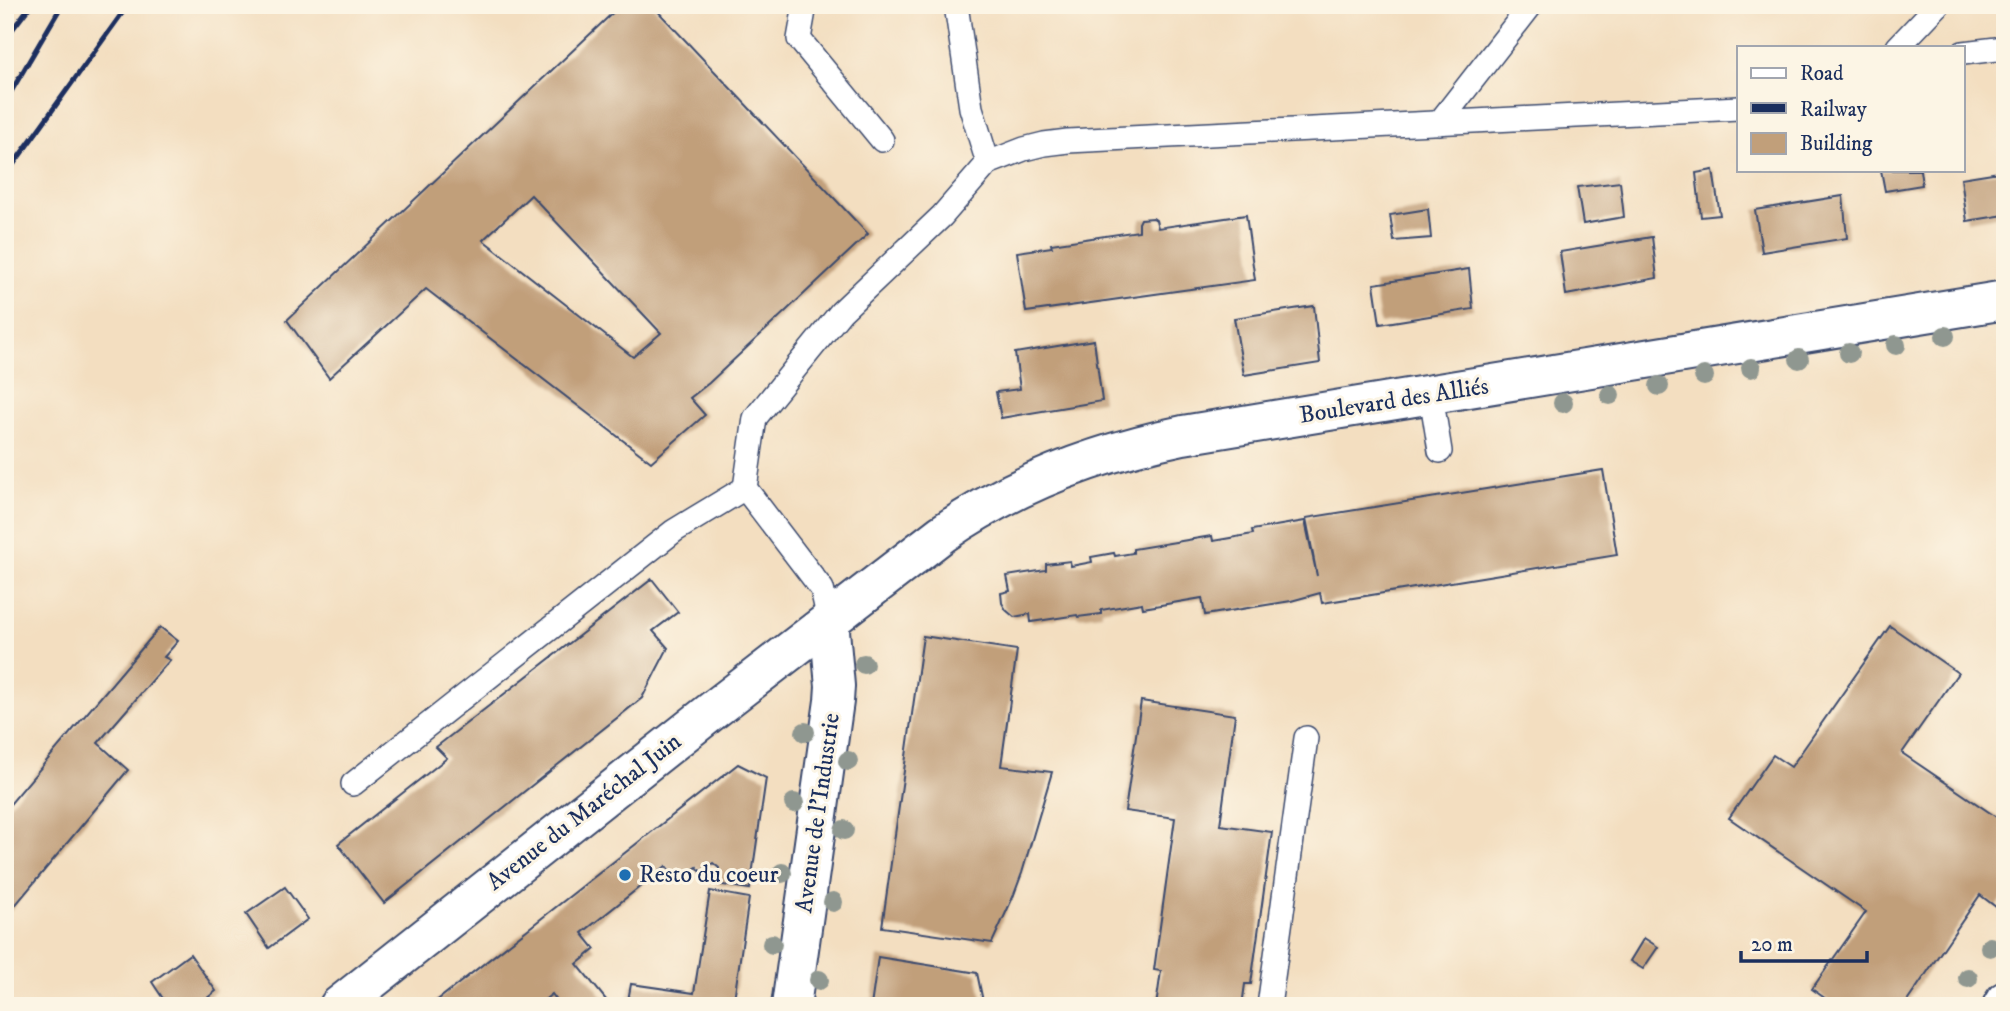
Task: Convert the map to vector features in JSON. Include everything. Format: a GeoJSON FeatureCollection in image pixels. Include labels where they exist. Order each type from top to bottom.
{"type":"FeatureCollection","features":[{"type":"Feature","properties":{"kind":"main road","name":"Boulevard des Alliés"},"geometry":{"type":"LineString","coordinates":[[829,620],[967,516],[1024,486],[1093,458],[1183,435],[2005,300]]}},
{"type":"Feature","properties":{"kind":"main road","name":"Avenue du Maréchal Juin"},"geometry":{"type":"LineString","coordinates":[[339,1006],[829,620]]}},
{"type":"Feature","properties":{"kind":"main road","name":"Avenue de l'Industrie"},"geometry":{"type":"LineString","coordinates":[[791,1006],[834,701],[829,620]]}},
{"type":"Feature","properties":{"kind":"main road"},"geometry":{"type":"LineString","coordinates":[[2002,1006],[2005,1001]]}},
{"type":"Feature","properties":{"kind":"lane"},"geometry":{"type":"LineString","coordinates":[[805,5],[799,39],[882,140]]}},
{"type":"Feature","properties":{"kind":"lane"},"geometry":{"type":"LineString","coordinates":[[956,5],[971,108],[988,163]]}},
{"type":"Feature","properties":{"kind":"lane"},"geometry":{"type":"LineString","coordinates":[[1439,123],[1531,5]]}},
{"type":"Feature","properties":{"kind":"lane"},"geometry":{"type":"LineString","coordinates":[[1899,46],[1938,5]]}},
{"type":"Feature","properties":{"kind":"lane"},"geometry":{"type":"LineString","coordinates":[[1965,53],[2005,48]]}},
{"type":"Feature","properties":{"kind":"lane"},"geometry":{"type":"LineString","coordinates":[[829,620],[822,589],[745,488],[755,418],[841,312],[942,216],[988,163],[1024,149],[1068,141],[1737,108]]}},
{"type":"Feature","properties":{"kind":"lane"},"geometry":{"type":"LineString","coordinates":[[1431,395],[1440,451]]}},
{"type":"Feature","properties":{"kind":"lane"},"geometry":{"type":"LineString","coordinates":[[353,784],[674,530],[745,488]]}},
{"type":"Feature","properties":{"kind":"lane"},"geometry":{"type":"LineString","coordinates":[[1269,1006],[1306,738]]}},
{"type":"Feature","properties":{"kind":"building"},"geometry":{"type":"Polygon","coordinates":[[[621,5],[652,5],[868,234],[690,398],[705,415],[651,462],[426,289],[329,378],[287,320],[621,5]],[[531,195],[483,240],[633,357],[661,333],[531,195]]]}},
{"type":"Feature","properties":{"kind":"building"},"geometry":{"type":"Polygon","coordinates":[[[1713,170],[1720,215],[1701,217],[1696,173],[1713,170]]]}},
{"type":"Feature","properties":{"kind":"building"},"geometry":{"type":"Polygon","coordinates":[[[2005,171],[2005,215],[1967,221],[1961,178],[2005,171]]]}},
{"type":"Feature","properties":{"kind":"building"},"geometry":{"type":"Polygon","coordinates":[[[1881,172],[1920,172],[1922,185],[1885,191],[1881,172]]]}},
{"type":"Feature","properties":{"kind":"building"},"geometry":{"type":"Polygon","coordinates":[[[1620,182],[1624,217],[1583,224],[1577,187],[1620,182]]]}},
{"type":"Feature","properties":{"kind":"building"},"geometry":{"type":"Polygon","coordinates":[[[1843,196],[1847,238],[1762,252],[1755,210],[1843,196]]]}},
{"type":"Feature","properties":{"kind":"building"},"geometry":{"type":"Polygon","coordinates":[[[1428,209],[1431,238],[1394,241],[1390,215],[1428,209]]]}},
{"type":"Feature","properties":{"kind":"building"},"geometry":{"type":"Polygon","coordinates":[[[1246,215],[1255,280],[1026,312],[1017,252],[1052,247],[1051,244],[1139,231],[1141,219],[1153,218],[1158,228],[1246,215]]]}},
{"type":"Feature","properties":{"kind":"building"},"geometry":{"type":"Polygon","coordinates":[[[1652,237],[1657,278],[1566,295],[1560,252],[1652,237]]]}},
{"type":"Feature","properties":{"kind":"building"},"geometry":{"type":"Polygon","coordinates":[[[1469,269],[1473,309],[1380,324],[1374,284],[1469,269]]]}},
{"type":"Feature","properties":{"kind":"building"},"geometry":{"type":"Polygon","coordinates":[[[1314,306],[1320,363],[1244,375],[1234,318],[1314,306]]]}},
{"type":"Feature","properties":{"kind":"building"},"geometry":{"type":"Polygon","coordinates":[[[1094,340],[1102,401],[1001,418],[996,392],[1020,389],[1015,353],[1094,340]]]}},
{"type":"Feature","properties":{"kind":"building"},"geometry":{"type":"Polygon","coordinates":[[[1603,470],[1617,555],[1322,603],[1320,593],[1291,601],[1205,615],[1202,598],[1143,608],[1142,603],[1101,610],[1101,614],[1031,622],[1030,614],[1014,617],[1002,603],[1001,593],[1010,591],[1007,576],[1046,570],[1046,564],[1070,561],[1071,566],[1092,562],[1091,557],[1133,553],[1133,549],[1212,536],[1213,541],[1253,534],[1252,530],[1305,521],[1317,576],[1306,518],[1603,470]]]}},
{"type":"Feature","properties":{"kind":"building"},"geometry":{"type":"Polygon","coordinates":[[[652,579],[678,612],[653,631],[668,648],[642,698],[384,903],[338,844],[447,758],[436,747],[652,579]]]}},
{"type":"Feature","properties":{"kind":"building"},"geometry":{"type":"Polygon","coordinates":[[[1890,626],[1958,673],[1902,753],[2005,823],[2005,894],[1996,907],[1980,895],[1904,1006],[1836,1006],[1812,989],[1866,912],[1729,818],[1773,755],[1791,767],[1890,626]]]}},
{"type":"Feature","properties":{"kind":"building"},"geometry":{"type":"Polygon","coordinates":[[[160,627],[178,641],[164,657],[170,660],[98,743],[128,770],[8,914],[5,912],[5,810],[160,627]]]}},
{"type":"Feature","properties":{"kind":"building"},"geometry":{"type":"Polygon","coordinates":[[[923,636],[1017,650],[1001,766],[1052,772],[1022,873],[992,943],[882,927],[923,636]]]}},
{"type":"Feature","properties":{"kind":"building"},"geometry":{"type":"Polygon","coordinates":[[[1141,701],[1235,715],[1220,825],[1272,832],[1251,984],[1245,984],[1242,1006],[1156,1006],[1161,971],[1154,970],[1175,818],[1125,811],[1141,701]]]}},
{"type":"Feature","properties":{"kind":"building"},"geometry":{"type":"Polygon","coordinates":[[[738,764],[766,778],[750,889],[716,884],[719,868],[713,863],[701,872],[697,867],[678,881],[666,866],[582,933],[595,949],[577,964],[611,1006],[561,1006],[552,994],[537,1006],[430,1006],[738,764]]]}},
{"type":"Feature","properties":{"kind":"building"},"geometry":{"type":"Polygon","coordinates":[[[285,887],[308,919],[269,948],[246,914],[285,887]]]}},
{"type":"Feature","properties":{"kind":"building"},"geometry":{"type":"Polygon","coordinates":[[[710,891],[749,898],[733,1006],[627,1006],[631,984],[694,993],[710,891]]]}},
{"type":"Feature","properties":{"kind":"building"},"geometry":{"type":"Polygon","coordinates":[[[1644,938],[1658,947],[1643,969],[1630,961],[1644,938]]]}},
{"type":"Feature","properties":{"kind":"building"},"geometry":{"type":"Polygon","coordinates":[[[190,954],[216,991],[197,1006],[168,1006],[152,982],[190,954]]]}},
{"type":"Feature","properties":{"kind":"building"},"geometry":{"type":"Polygon","coordinates":[[[878,957],[977,973],[984,1006],[871,1006],[878,957]]]}},
{"type":"Feature","properties":{"kind":"railway"},"geometry":{"type":"LineString","coordinates":[[5,39],[31,5]]}},
{"type":"Feature","properties":{"kind":"railway"},"geometry":{"type":"LineString","coordinates":[[5,102],[62,5]]}},
{"type":"Feature","properties":{"kind":"railway"},"geometry":{"type":"LineString","coordinates":[[5,176],[128,5]]}},
{"type":"Feature","properties":{"kind":"place","name":"Resto du coeur"},"geometry":{"type":"Point","coordinates":[625,875]}}]}
